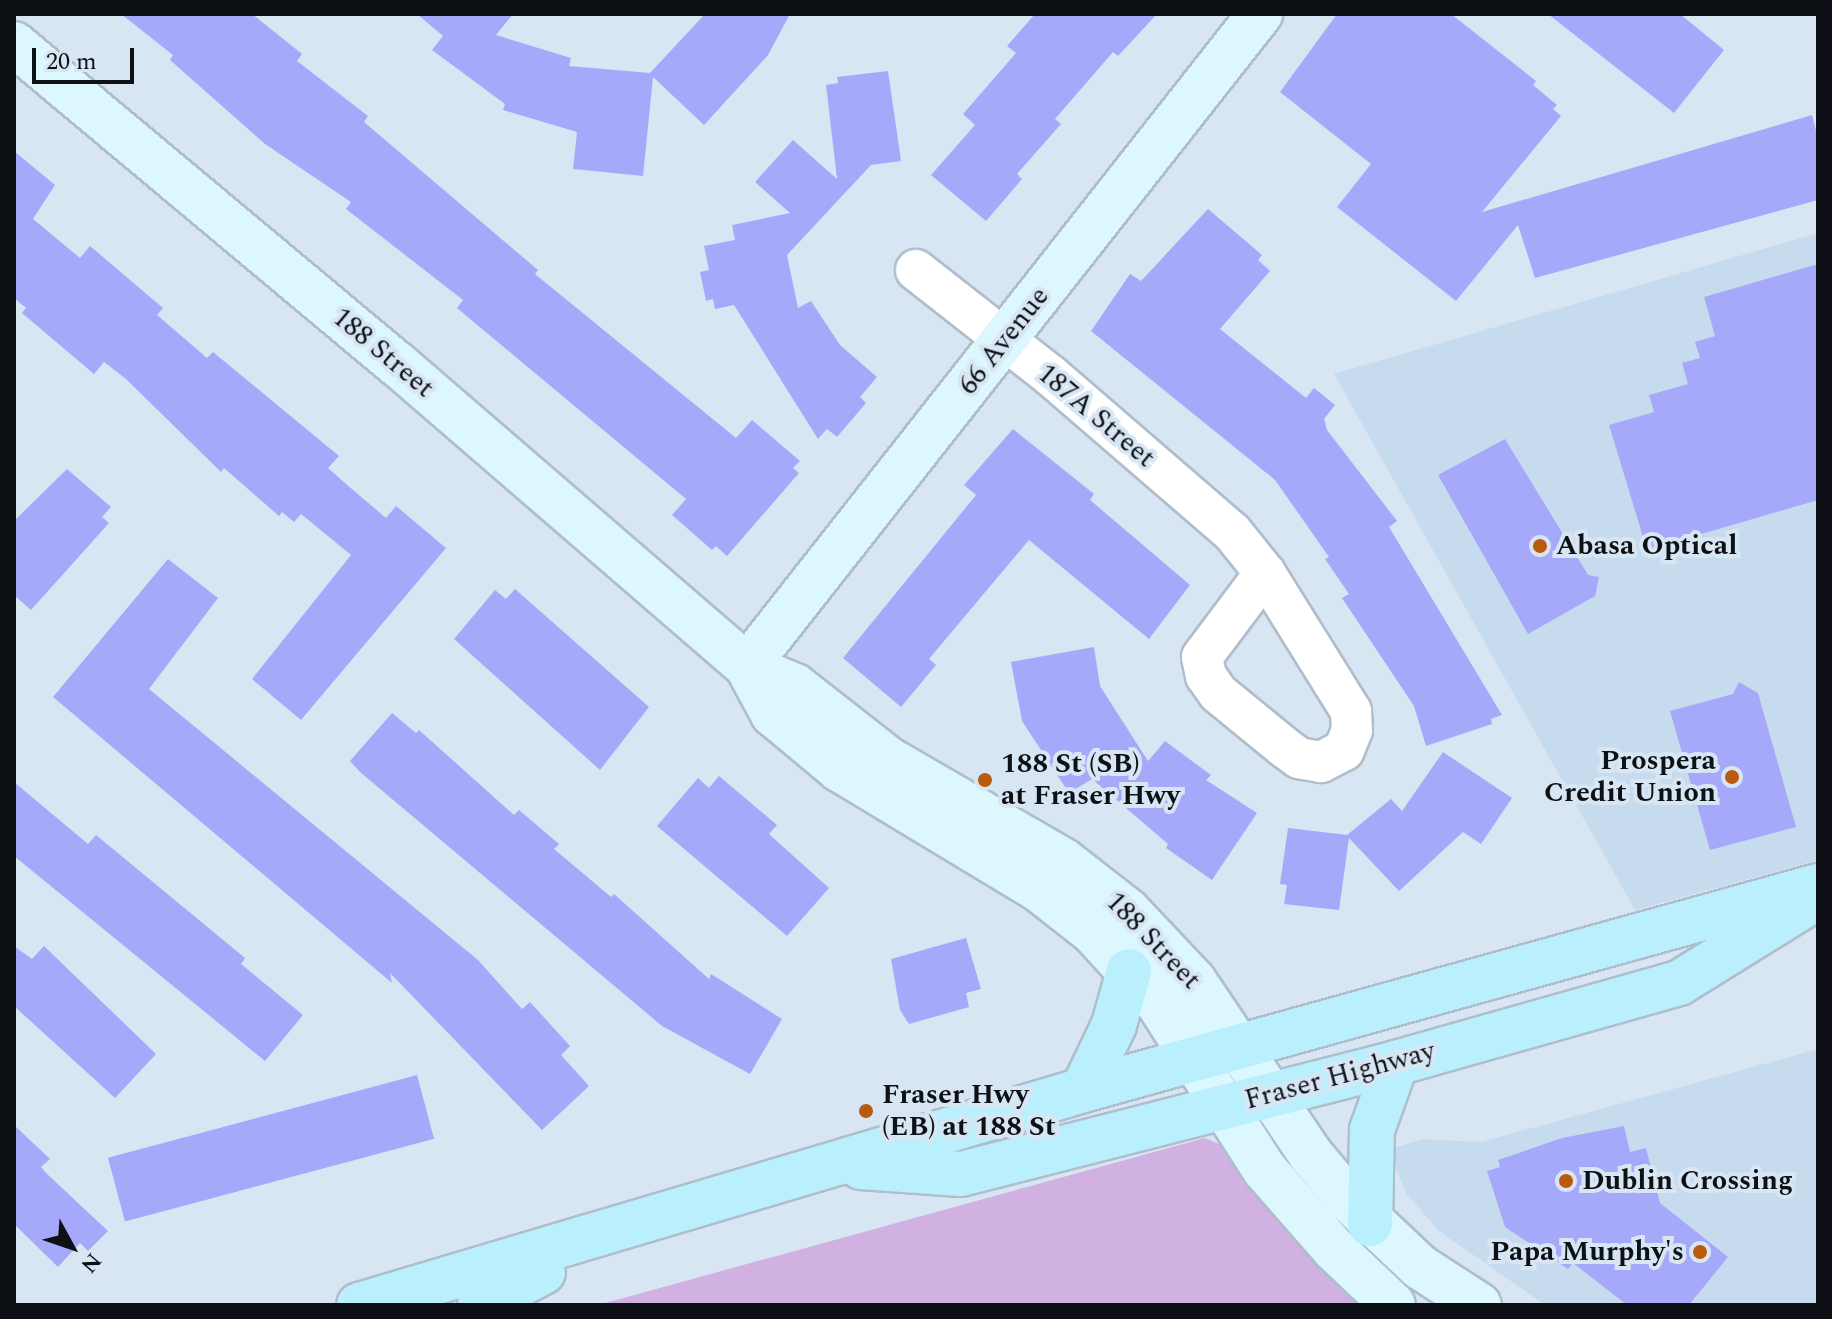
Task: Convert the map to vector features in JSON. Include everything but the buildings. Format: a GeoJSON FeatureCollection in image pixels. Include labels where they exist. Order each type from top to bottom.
{"type":"FeatureCollection","features":[{"type":"Feature","properties":{"kind":"main road","name":"Fraser Highway"},"geometry":{"type":"LineString","coordinates":[[370,1303],[1083,1090],[1818,886]]}},
{"type":"Feature","properties":{"kind":"main road","name":"Fraser Highway"},"geometry":{"type":"LineString","coordinates":[[839,1165],[961,1174],[1085,1146],[1396,1063],[1679,983],[1818,897]]}},
{"type":"Feature","properties":{"kind":"main road"},"geometry":{"type":"LineString","coordinates":[[1083,1090],[1114,1025],[1129,971]]}},
{"type":"Feature","properties":{"kind":"main road"},"geometry":{"type":"LineString","coordinates":[[1370,1224],[1372,1130],[1396,1063]]}},
{"type":"Feature","properties":{"kind":"main road","name":"Fraser Highway"},"geometry":{"type":"LineString","coordinates":[[480,1305],[626,1228]]}},
{"type":"Feature","properties":{"kind":"street","name":"66 Avenue"},"geometry":{"type":"LineString","coordinates":[[747,666],[1260,14]]}},
{"type":"Feature","properties":{"kind":"street","name":"188 Street"},"geometry":{"type":"LineString","coordinates":[[14,44],[396,363],[747,666],[795,686],[888,759],[1098,886],[1167,949],[1242,1047],[1311,1155],[1370,1224],[1420,1267],[1479,1305]]}},
{"type":"Feature","properties":{"kind":"street","name":"187A Street"},"geometry":{"type":"LineString","coordinates":[[916,270],[1232,532],[1265,573]]}},
{"type":"Feature","properties":{"kind":"street","name":"188 Street"},"geometry":{"type":"LineString","coordinates":[[747,666],[773,714],[839,769],[1038,889],[1092,931],[1172,1023],[1222,1108],[1306,1218],[1393,1305]]}},
{"type":"Feature","properties":{"kind":"shaded area"},"geometry":{"type":"Polygon","coordinates":[[[1818,233],[1818,860],[1635,910],[1334,374],[1818,233]]]}},
{"type":"Feature","properties":{"kind":"shaded area"},"geometry":{"type":"Polygon","coordinates":[[[1818,1049],[1818,1305],[1545,1305],[1439,1231],[1406,1193],[1397,1171],[1394,1148],[1423,1139],[1481,1142],[1818,1049]]]}},
{"type":"Feature","properties":{"kind":"shaded area"},"geometry":{"type":"Polygon","coordinates":[[[1205,1138],[1226,1147],[1237,1159],[1299,1245],[1331,1278],[1371,1305],[598,1305],[1205,1138]]]}},
{"type":"Feature","properties":{"kind":"place","name":"Abasa Optical"},"geometry":{"type":"Point","coordinates":[1540,546]}},
{"type":"Feature","properties":{"kind":"place","name":"Prospera Credit Union"},"geometry":{"type":"Point","coordinates":[1732,777]}},
{"type":"Feature","properties":{"kind":"place","name":"188 St (SB) at Fraser Hwy"},"geometry":{"type":"Point","coordinates":[985,780]}},
{"type":"Feature","properties":{"kind":"place","name":"Fraser Hwy (EB) at 188 St"},"geometry":{"type":"Point","coordinates":[866,1111]}},
{"type":"Feature","properties":{"kind":"place","name":"Dublin Crossing"},"geometry":{"type":"Point","coordinates":[1566,1181]}},
{"type":"Feature","properties":{"kind":"place","name":"Papa Murphy's"},"geometry":{"type":"Point","coordinates":[1700,1252]}}]}
